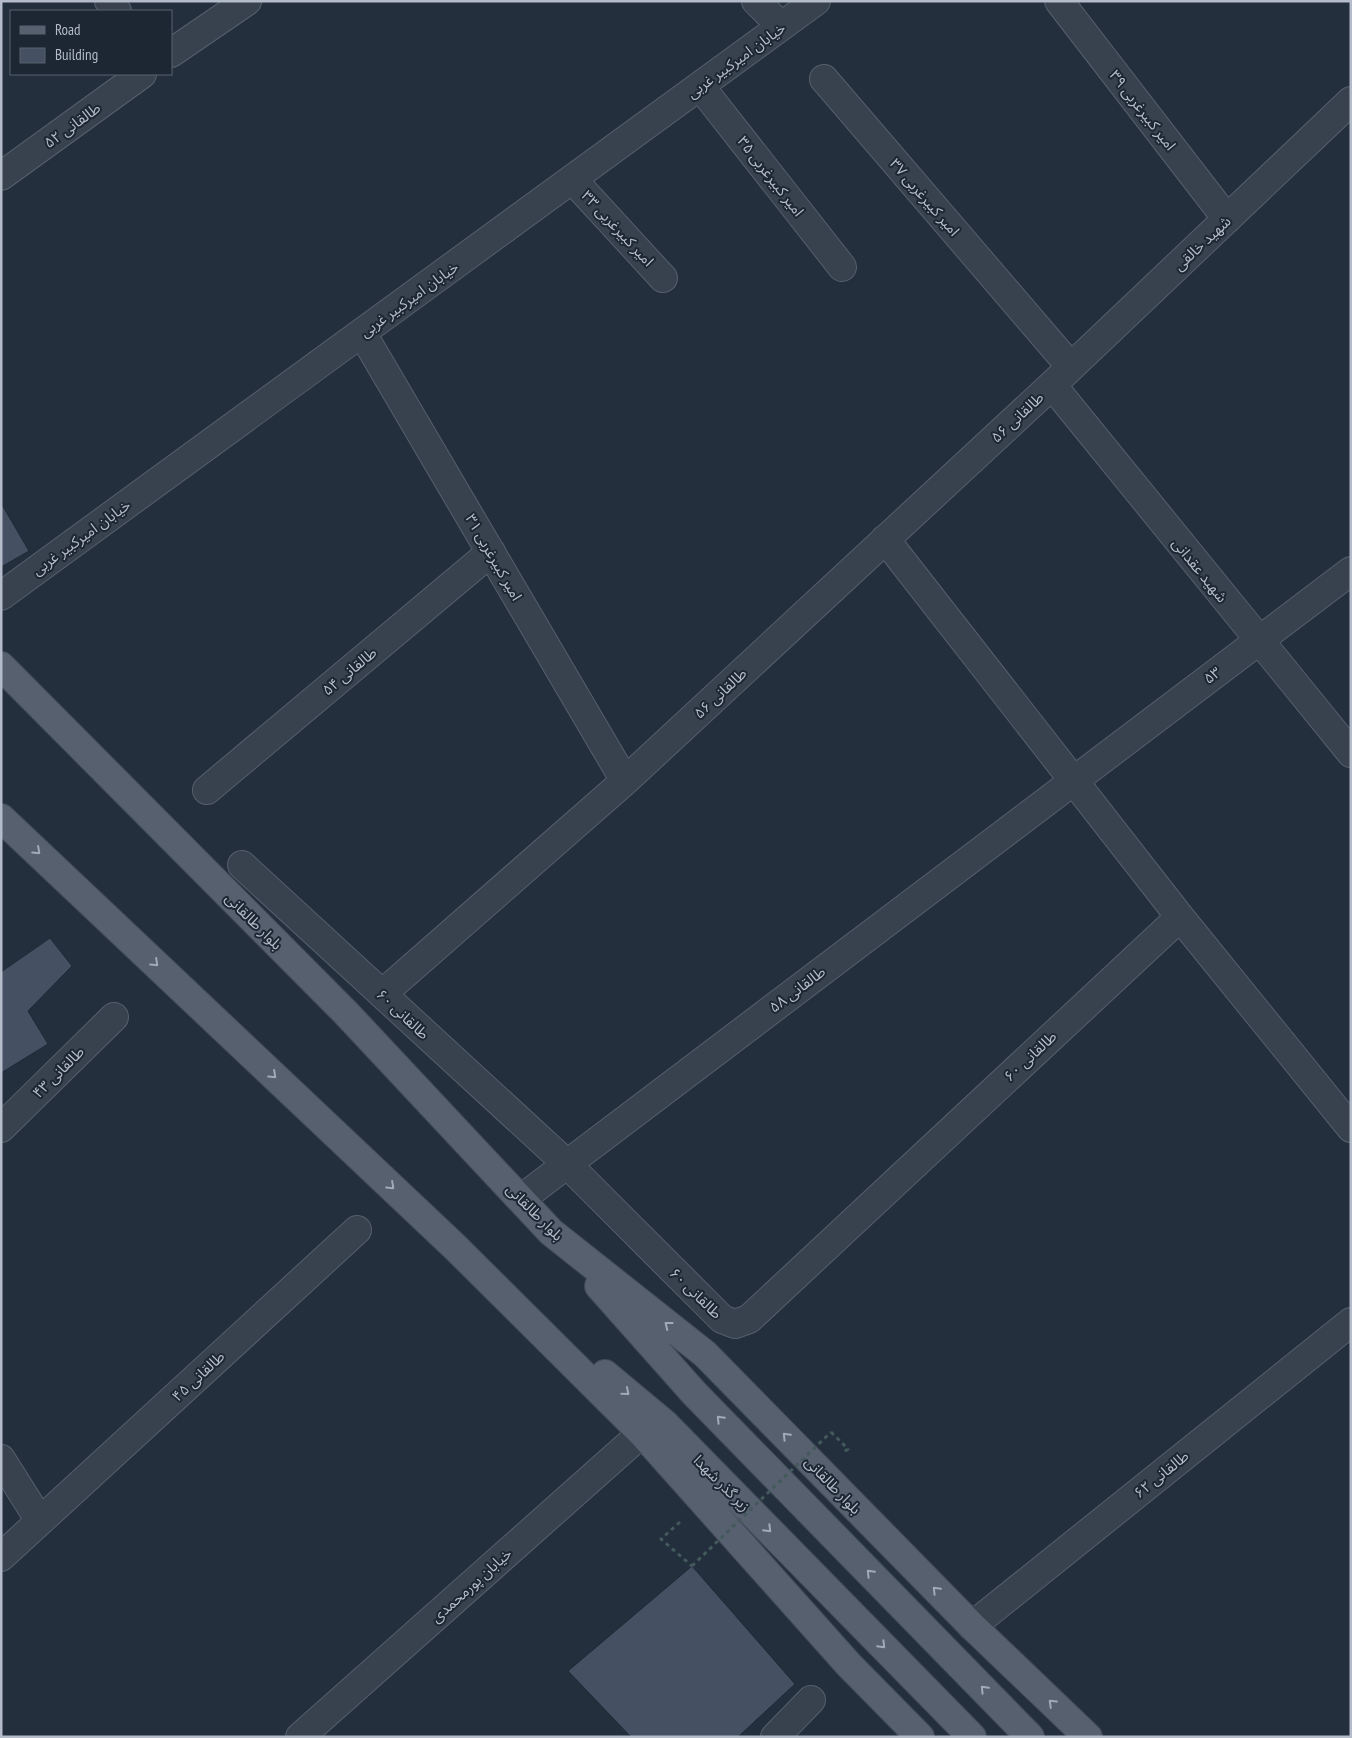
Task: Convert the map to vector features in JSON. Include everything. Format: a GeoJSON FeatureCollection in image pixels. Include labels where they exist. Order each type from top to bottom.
{"type":"FeatureCollection","features":[{"type":"Feature","properties":{"kind":"main road","name":"بلوار طالقانی"},"geometry":{"type":"LineString","coordinates":[[1,666],[346,1013],[551,1232],[705,1354],[972,1626],[1088,1737]]}},
{"type":"Feature","properties":{"kind":"main road"},"geometry":{"type":"LineString","coordinates":[[1,818],[455,1247],[642,1433],[849,1664],[920,1737]]}},
{"type":"Feature","properties":{"kind":"main road"},"geometry":{"type":"LineString","coordinates":[[551,1232],[694,1393],[1030,1737]]}},
{"type":"Feature","properties":{"kind":"main road","name":"زیر گذر شهدا"},"geometry":{"type":"LineString","coordinates":[[455,1247],[665,1424],[972,1737]]}},
{"type":"Feature","properties":{"kind":"street"},"geometry":{"type":"LineString","coordinates":[[172,52],[247,1]]}},
{"type":"Feature","properties":{"kind":"street"},"geometry":{"type":"LineString","coordinates":[[756,1],[781,26]]}},
{"type":"Feature","properties":{"kind":"street","name":"خیابان امیرکبیر غربی"},"geometry":{"type":"LineString","coordinates":[[1,596],[816,1]]}},
{"type":"Feature","properties":{"kind":"street","name":"امیر کبیرغربی ۳۹"},"geometry":{"type":"LineString","coordinates":[[1059,1],[1227,219]]}},
{"type":"Feature","properties":{"kind":"street","name":"طالقانی ۵۲"},"geometry":{"type":"LineString","coordinates":[[1,176],[141,75]]}},
{"type":"Feature","properties":{"kind":"street","name":"امیر کبیرغربی ۳۷"},"geometry":{"type":"LineString","coordinates":[[824,79],[1061,376]]}},
{"type":"Feature","properties":{"kind":"street","name":"امیر کبیرغربی ۳۵"},"geometry":{"type":"LineString","coordinates":[[700,86],[842,267]]}},
{"type":"Feature","properties":{"kind":"street","name":"شهید خالقی"},"geometry":{"type":"LineString","coordinates":[[1061,376],[1351,101]]}},
{"type":"Feature","properties":{"kind":"street","name":"امیر کبیرغربی ۳۳"},"geometry":{"type":"LineString","coordinates":[[572,179],[663,278]]}},
{"type":"Feature","properties":{"kind":"street","name":"امیر کبیرغربی ۳۱"},"geometry":{"type":"LineString","coordinates":[[362,333],[625,781]]}},
{"type":"Feature","properties":{"kind":"street","name":"طالقانی ۵۶"},"geometry":{"type":"LineString","coordinates":[[382,994],[625,781],[1061,376]]}},
{"type":"Feature","properties":{"kind":"street","name":"شهید عقدانی"},"geometry":{"type":"LineString","coordinates":[[1061,376],[1258,641],[1351,753]]}},
{"type":"Feature","properties":{"kind":"street"},"geometry":{"type":"LineString","coordinates":[[886,539],[1180,917],[1351,1128]]}},
{"type":"Feature","properties":{"kind":"street","name":"طالقانی ۵۴"},"geometry":{"type":"LineString","coordinates":[[207,790],[491,552]]}},
{"type":"Feature","properties":{"kind":"street","name":"۵۳"},"geometry":{"type":"LineString","coordinates":[[1074,780],[1351,570]]}},
{"type":"Feature","properties":{"kind":"street","name":"طالقانی ۵۸"},"geometry":{"type":"LineString","coordinates":[[521,1199],[1074,780]]}},
{"type":"Feature","properties":{"kind":"street","name":"طالقانی ۶۰"},"geometry":{"type":"LineString","coordinates":[[242,865],[567,1164],[722,1319],[735,1324],[749,1319],[1180,917]]}},
{"type":"Feature","properties":{"kind":"street","name":"طالقانی ۴۳"},"geometry":{"type":"LineString","coordinates":[[1,1128],[114,1017]]}},
{"type":"Feature","properties":{"kind":"street","name":"طالقانی ۴۵"},"geometry":{"type":"LineString","coordinates":[[1,1557],[357,1230]]}},
{"type":"Feature","properties":{"kind":"street","name":"طالقانی ۶۲"},"geometry":{"type":"LineString","coordinates":[[972,1626],[1351,1322]]}},
{"type":"Feature","properties":{"kind":"street","name":"خیابان پورمحمدی"},"geometry":{"type":"LineString","coordinates":[[300,1737],[642,1433]]}},
{"type":"Feature","properties":{"kind":"street"},"geometry":{"type":"LineString","coordinates":[[1,1459],[40,1521]]}},
{"type":"Feature","properties":{"kind":"street"},"geometry":{"type":"LineString","coordinates":[[775,1737],[811,1700]]}},
{"type":"Feature","properties":{"kind":"path"},"geometry":{"type":"LineString","coordinates":[[661,1539],[692,1566],[831,1432],[848,1449]]}},
{"type":"Feature","properties":{"kind":"building"},"geometry":{"type":"Polygon","coordinates":[[[1,503],[29,551],[1,567],[1,503]]]}},
{"type":"Feature","properties":{"kind":"building"},"geometry":{"type":"Polygon","coordinates":[[[50,938],[72,966],[28,1011],[48,1044],[1,1073],[1,972],[50,938]]]}},
{"type":"Feature","properties":{"kind":"building"},"geometry":{"type":"Polygon","coordinates":[[[692,1566],[795,1684],[738,1737],[631,1737],[568,1671],[692,1566]]]}}]}
